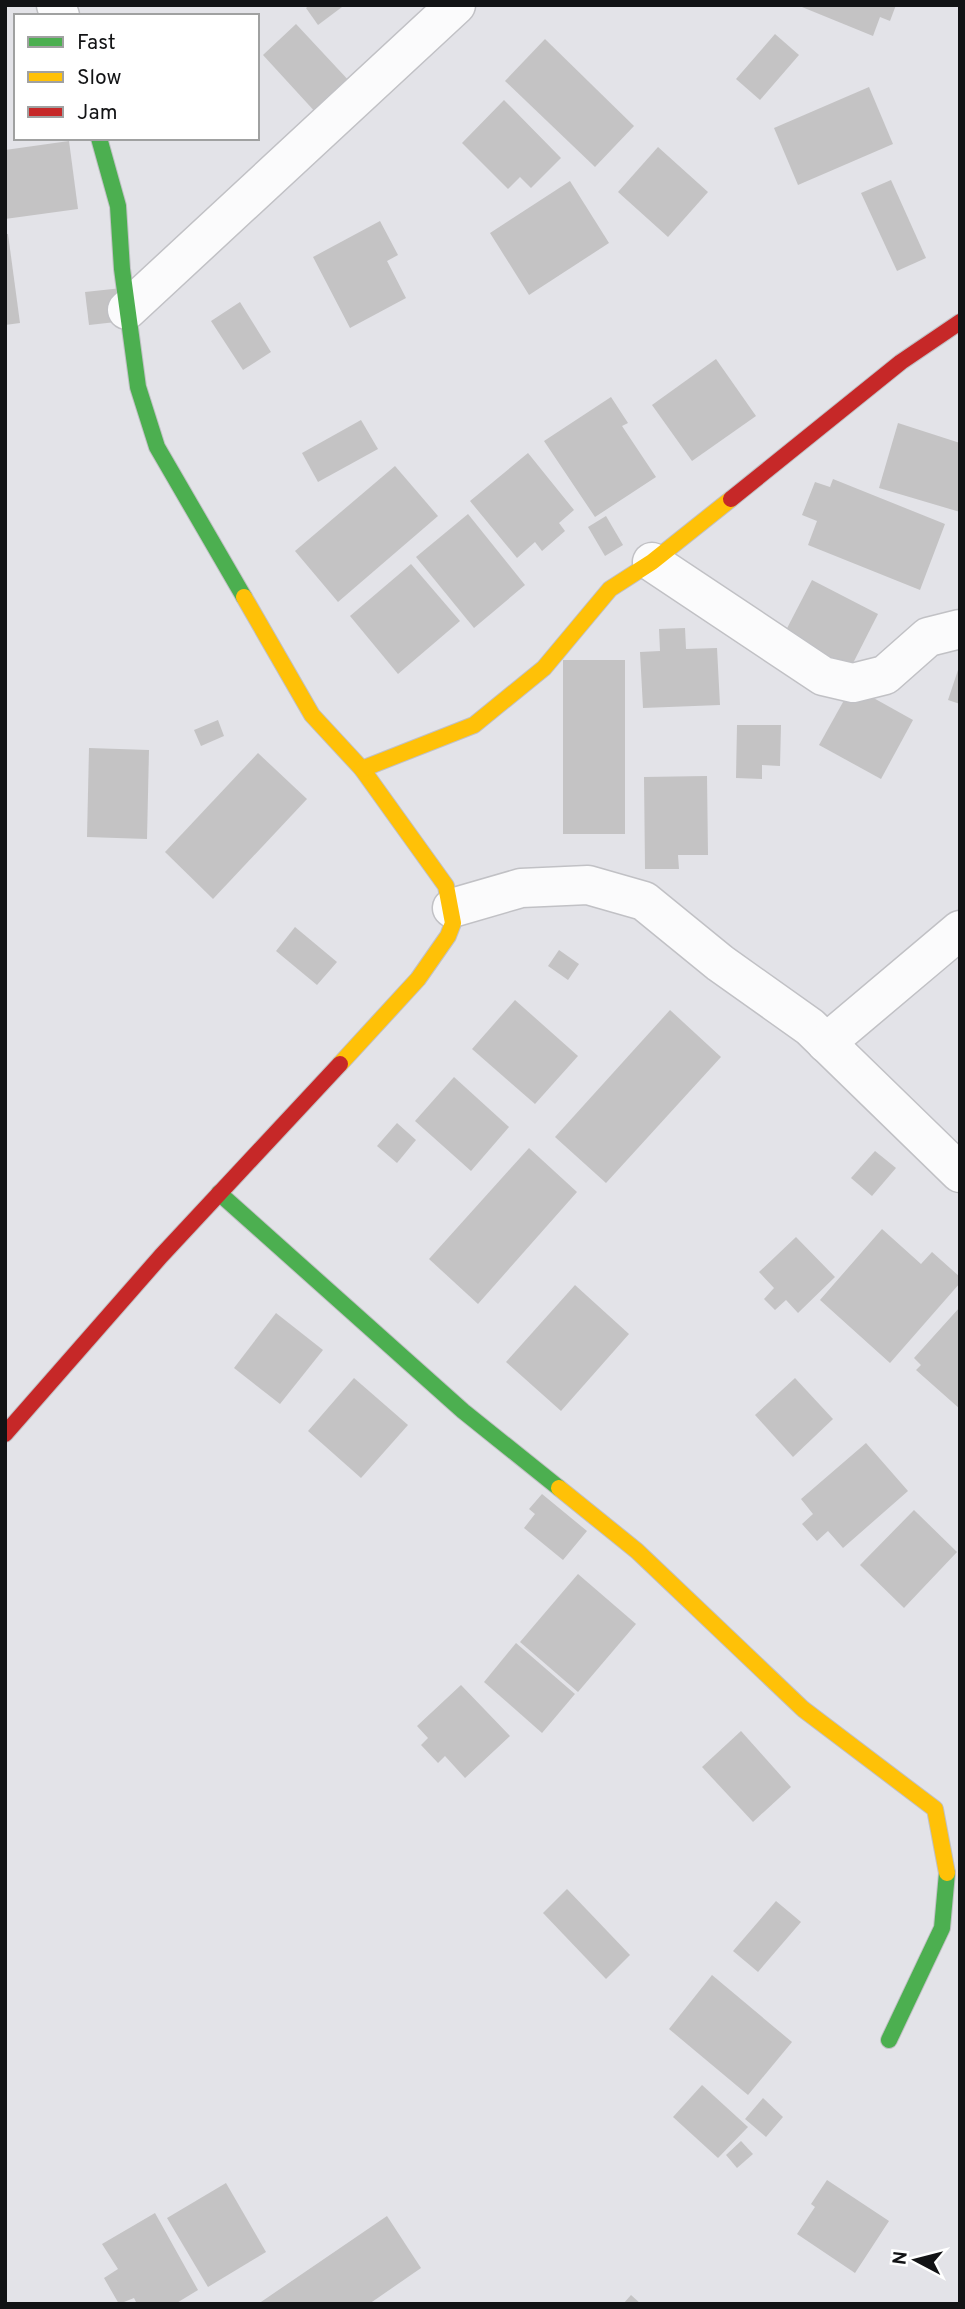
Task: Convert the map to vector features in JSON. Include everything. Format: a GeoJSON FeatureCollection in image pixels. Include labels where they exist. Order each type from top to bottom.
{"type":"FeatureCollection","features":[{"type":"Feature","properties":{"kind":"street"},"geometry":{"type":"LineString","coordinates":[[127,310],[456,5]]}},
{"type":"Feature","properties":{"kind":"street"},"geometry":{"type":"LineString","coordinates":[[5,1434],[219,1193],[418,979],[448,936],[453,923],[446,886],[362,769],[312,715],[157,447],[138,387],[127,310],[118,206],[100,140]]}},
{"type":"Feature","properties":{"kind":"street"},"geometry":{"type":"LineString","coordinates":[[362,769],[474,725],[544,668],[610,589],[652,562],[901,362],[960,322]]}},
{"type":"Feature","properties":{"kind":"street"},"geometry":{"type":"LineString","coordinates":[[652,562],[823,676],[853,683],[885,675],[928,637],[960,629]]}},
{"type":"Feature","properties":{"kind":"street"},"geometry":{"type":"LineString","coordinates":[[452,908],[521,888],[588,884],[644,901],[720,963],[810,1027],[960,1173]]}},
{"type":"Feature","properties":{"kind":"street"},"geometry":{"type":"LineString","coordinates":[[826,1044],[960,930]]}},
{"type":"Feature","properties":{"kind":"street"},"geometry":{"type":"LineString","coordinates":[[219,1193],[463,1411],[637,1551],[803,1709],[935,1809],[947,1875],[942,1928],[889,2040]]}},
{"type":"Feature","properties":{"kind":"building"},"geometry":{"type":"Polygon","coordinates":[[[310,5],[342,7],[318,25],[306,8],[310,5]]]}},
{"type":"Feature","properties":{"kind":"building"},"geometry":{"type":"Polygon","coordinates":[[[797,5],[896,5],[890,21],[880,17],[873,36],[797,5]]]}},
{"type":"Feature","properties":{"kind":"building"},"geometry":{"type":"Polygon","coordinates":[[[296,24],[351,83],[318,115],[263,55],[296,24]]]}},
{"type":"Feature","properties":{"kind":"building"},"geometry":{"type":"Polygon","coordinates":[[[775,34],[799,55],[760,100],[736,79],[775,34]]]}},
{"type":"Feature","properties":{"kind":"building"},"geometry":{"type":"Polygon","coordinates":[[[545,39],[634,126],[595,167],[505,81],[545,39]]]}},
{"type":"Feature","properties":{"kind":"building"},"geometry":{"type":"Polygon","coordinates":[[[869,87],[893,144],[798,185],[774,128],[869,87]]]}},
{"type":"Feature","properties":{"kind":"building"},"geometry":{"type":"Polygon","coordinates":[[[504,100],[561,158],[531,188],[520,177],[508,189],[462,143],[504,100]]]}},
{"type":"Feature","properties":{"kind":"building"},"geometry":{"type":"Polygon","coordinates":[[[69,141],[78,209],[5,219],[5,150],[69,141]]]}},
{"type":"Feature","properties":{"kind":"building"},"geometry":{"type":"Polygon","coordinates":[[[658,147],[708,192],[668,237],[618,192],[658,147]]]}},
{"type":"Feature","properties":{"kind":"building"},"geometry":{"type":"Polygon","coordinates":[[[891,180],[926,258],[897,271],[861,193],[891,180]]]}},
{"type":"Feature","properties":{"kind":"building"},"geometry":{"type":"Polygon","coordinates":[[[570,181],[609,243],[529,295],[490,233],[570,181]]]}},
{"type":"Feature","properties":{"kind":"building"},"geometry":{"type":"Polygon","coordinates":[[[380,221],[398,255],[387,261],[406,298],[350,328],[313,257],[380,221]]]}},
{"type":"Feature","properties":{"kind":"building"},"geometry":{"type":"Polygon","coordinates":[[[5,234],[8,234],[20,323],[5,325],[5,234]]]}},
{"type":"Feature","properties":{"kind":"building"},"geometry":{"type":"Polygon","coordinates":[[[122,288],[125,321],[89,325],[85,292],[122,288]]]}},
{"type":"Feature","properties":{"kind":"building"},"geometry":{"type":"Polygon","coordinates":[[[240,302],[271,352],[243,370],[211,321],[240,302]]]}},
{"type":"Feature","properties":{"kind":"building"},"geometry":{"type":"Polygon","coordinates":[[[716,359],[756,416],[692,461],[652,405],[716,359]]]}},
{"type":"Feature","properties":{"kind":"building"},"geometry":{"type":"Polygon","coordinates":[[[611,397],[628,423],[622,426],[656,477],[595,517],[544,441],[611,397]]]}},
{"type":"Feature","properties":{"kind":"building"},"geometry":{"type":"Polygon","coordinates":[[[361,420],[378,449],[318,482],[302,453],[361,420]]]}},
{"type":"Feature","properties":{"kind":"building"},"geometry":{"type":"Polygon","coordinates":[[[898,423],[960,443],[960,512],[879,488],[898,423]]]}},
{"type":"Feature","properties":{"kind":"building"},"geometry":{"type":"Polygon","coordinates":[[[528,453],[574,510],[559,523],[565,531],[542,551],[535,542],[517,558],[470,501],[528,453]]]}},
{"type":"Feature","properties":{"kind":"building"},"geometry":{"type":"Polygon","coordinates":[[[395,466],[438,516],[338,602],[295,551],[395,466]]]}},
{"type":"Feature","properties":{"kind":"building"},"geometry":{"type":"Polygon","coordinates":[[[833,479],[945,524],[920,590],[808,545],[817,521],[802,515],[815,482],[830,487],[833,479]]]}},
{"type":"Feature","properties":{"kind":"building"},"geometry":{"type":"Polygon","coordinates":[[[468,514],[525,585],[474,628],[416,557],[468,514]]]}},
{"type":"Feature","properties":{"kind":"building"},"geometry":{"type":"Polygon","coordinates":[[[606,516],[623,545],[605,556],[588,527],[606,516]]]}},
{"type":"Feature","properties":{"kind":"building"},"geometry":{"type":"Polygon","coordinates":[[[411,564],[460,621],[398,674],[350,616],[411,564]]]}},
{"type":"Feature","properties":{"kind":"building"},"geometry":{"type":"Polygon","coordinates":[[[812,580],[878,614],[849,671],[783,636],[812,580]]]}},
{"type":"Feature","properties":{"kind":"building"},"geometry":{"type":"Polygon","coordinates":[[[685,628],[686,649],[717,648],[720,705],[643,708],[640,652],[660,651],[659,629],[685,628]]]}},
{"type":"Feature","properties":{"kind":"building"},"geometry":{"type":"Polygon","coordinates":[[[563,660],[625,660],[625,834],[563,834],[563,660]]]}},
{"type":"Feature","properties":{"kind":"building"},"geometry":{"type":"Polygon","coordinates":[[[960,667],[960,704],[948,700],[960,667]]]}},
{"type":"Feature","properties":{"kind":"building"},"geometry":{"type":"Polygon","coordinates":[[[852,686],[913,720],[881,779],[819,745],[852,686]]]}},
{"type":"Feature","properties":{"kind":"building"},"geometry":{"type":"Polygon","coordinates":[[[218,720],[224,736],[201,746],[194,730],[218,720]]]}},
{"type":"Feature","properties":{"kind":"building"},"geometry":{"type":"Polygon","coordinates":[[[737,725],[781,725],[780,766],[762,765],[762,779],[736,778],[737,725]]]}},
{"type":"Feature","properties":{"kind":"building"},"geometry":{"type":"Polygon","coordinates":[[[89,748],[149,750],[147,839],[87,837],[89,748]]]}},
{"type":"Feature","properties":{"kind":"building"},"geometry":{"type":"Polygon","coordinates":[[[258,753],[307,799],[213,899],[165,852],[258,753]]]}},
{"type":"Feature","properties":{"kind":"building"},"geometry":{"type":"Polygon","coordinates":[[[707,776],[708,855],[678,855],[679,869],[645,869],[644,777],[707,776]]]}},
{"type":"Feature","properties":{"kind":"building"},"geometry":{"type":"Polygon","coordinates":[[[295,927],[337,962],[317,985],[276,951],[295,927]]]}},
{"type":"Feature","properties":{"kind":"building"},"geometry":{"type":"Polygon","coordinates":[[[559,950],[579,964],[568,980],[548,966],[559,950]]]}},
{"type":"Feature","properties":{"kind":"building"},"geometry":{"type":"Polygon","coordinates":[[[515,1000],[578,1056],[535,1104],[472,1049],[515,1000]]]}},
{"type":"Feature","properties":{"kind":"building"},"geometry":{"type":"Polygon","coordinates":[[[670,1010],[721,1057],[606,1183],[555,1137],[670,1010]]]}},
{"type":"Feature","properties":{"kind":"building"},"geometry":{"type":"Polygon","coordinates":[[[454,1077],[509,1127],[471,1171],[415,1121],[454,1077]]]}},
{"type":"Feature","properties":{"kind":"building"},"geometry":{"type":"Polygon","coordinates":[[[397,1123],[416,1140],[397,1163],[377,1146],[397,1123]]]}},
{"type":"Feature","properties":{"kind":"building"},"geometry":{"type":"Polygon","coordinates":[[[529,1148],[577,1192],[478,1304],[429,1259],[529,1148]]]}},
{"type":"Feature","properties":{"kind":"building"},"geometry":{"type":"Polygon","coordinates":[[[875,1151],[896,1168],[872,1196],[851,1178],[875,1151]]]}},
{"type":"Feature","properties":{"kind":"building"},"geometry":{"type":"Polygon","coordinates":[[[882,1229],[921,1264],[932,1252],[960,1277],[960,1283],[890,1363],[820,1300],[882,1229]]]}},
{"type":"Feature","properties":{"kind":"building"},"geometry":{"type":"Polygon","coordinates":[[[796,1237],[835,1277],[798,1313],[786,1300],[775,1310],[764,1299],[774,1288],[759,1272],[796,1237]]]}},
{"type":"Feature","properties":{"kind":"building"},"geometry":{"type":"Polygon","coordinates":[[[575,1285],[629,1334],[561,1411],[506,1362],[575,1285]]]}},
{"type":"Feature","properties":{"kind":"building"},"geometry":{"type":"Polygon","coordinates":[[[960,1307],[960,1409],[916,1370],[921,1365],[914,1358],[960,1307]]]}},
{"type":"Feature","properties":{"kind":"building"},"geometry":{"type":"Polygon","coordinates":[[[276,1313],[323,1350],[280,1404],[234,1368],[276,1313]]]}},
{"type":"Feature","properties":{"kind":"building"},"geometry":{"type":"Polygon","coordinates":[[[354,1378],[408,1425],[361,1478],[308,1431],[354,1378]]]}},
{"type":"Feature","properties":{"kind":"building"},"geometry":{"type":"Polygon","coordinates":[[[795,1378],[833,1419],[793,1457],[755,1415],[795,1378]]]}},
{"type":"Feature","properties":{"kind":"building"},"geometry":{"type":"Polygon","coordinates":[[[866,1443],[908,1491],[843,1548],[828,1531],[817,1541],[802,1524],[813,1514],[801,1499],[866,1443]]]}},
{"type":"Feature","properties":{"kind":"building"},"geometry":{"type":"Polygon","coordinates":[[[542,1494],[587,1531],[563,1560],[524,1528],[535,1514],[529,1509],[542,1494]]]}},
{"type":"Feature","properties":{"kind":"building"},"geometry":{"type":"Polygon","coordinates":[[[914,1510],[957,1552],[904,1608],[860,1565],[914,1510]]]}},
{"type":"Feature","properties":{"kind":"building"},"geometry":{"type":"Polygon","coordinates":[[[578,1574],[636,1624],[578,1692],[520,1642],[578,1574]]]}},
{"type":"Feature","properties":{"kind":"building"},"geometry":{"type":"Polygon","coordinates":[[[516,1643],[575,1694],[542,1733],[484,1682],[516,1643]]]}},
{"type":"Feature","properties":{"kind":"building"},"geometry":{"type":"Polygon","coordinates":[[[461,1685],[510,1736],[465,1778],[445,1756],[438,1763],[421,1745],[428,1738],[417,1726],[461,1685]]]}},
{"type":"Feature","properties":{"kind":"building"},"geometry":{"type":"Polygon","coordinates":[[[741,1731],[791,1787],[753,1822],[702,1767],[741,1731]]]}},
{"type":"Feature","properties":{"kind":"building"},"geometry":{"type":"Polygon","coordinates":[[[567,1889],[630,1955],[606,1979],[543,1913],[567,1889]]]}},
{"type":"Feature","properties":{"kind":"building"},"geometry":{"type":"Polygon","coordinates":[[[776,1901],[801,1922],[758,1972],[733,1951],[776,1901]]]}},
{"type":"Feature","properties":{"kind":"building"},"geometry":{"type":"Polygon","coordinates":[[[712,1975],[792,2042],[748,2095],[669,2029],[712,1975]]]}},
{"type":"Feature","properties":{"kind":"building"},"geometry":{"type":"Polygon","coordinates":[[[702,2085],[748,2127],[718,2158],[673,2117],[702,2085]]]}},
{"type":"Feature","properties":{"kind":"building"},"geometry":{"type":"Polygon","coordinates":[[[763,2098],[783,2117],[766,2137],[745,2119],[763,2098]]]}},
{"type":"Feature","properties":{"kind":"building"},"geometry":{"type":"Polygon","coordinates":[[[741,2141],[753,2154],[737,2168],[726,2155],[741,2141]]]}},
{"type":"Feature","properties":{"kind":"building"},"geometry":{"type":"Polygon","coordinates":[[[827,2180],[889,2221],[855,2273],[797,2234],[815,2207],[811,2204],[827,2180]]]}},
{"type":"Feature","properties":{"kind":"building"},"geometry":{"type":"Polygon","coordinates":[[[226,2183],[266,2252],[208,2287],[167,2218],[226,2183]]]}},
{"type":"Feature","properties":{"kind":"building"},"geometry":{"type":"Polygon","coordinates":[[[155,2213],[198,2290],[175,2304],[137,2304],[134,2298],[119,2304],[104,2278],[118,2269],[102,2244],[155,2213]]]}},
{"type":"Feature","properties":{"kind":"building"},"geometry":{"type":"Polygon","coordinates":[[[387,2216],[421,2268],[369,2304],[258,2304],[387,2216]]]}},
{"type":"Feature","properties":{"kind":"building"},"geometry":{"type":"Polygon","coordinates":[[[631,2295],[641,2304],[623,2304],[631,2295]]]}},
{"type":"Feature","properties":{"kind":"traffic: fast"},"geometry":{"type":"LineString","coordinates":[[100,140],[118,206],[122,269],[138,387],[157,447],[244,597]]}},
{"type":"Feature","properties":{"kind":"traffic: fast"},"geometry":{"type":"LineString","coordinates":[[219,1193],[463,1411],[559,1488]]}},
{"type":"Feature","properties":{"kind":"traffic: fast"},"geometry":{"type":"LineString","coordinates":[[889,2040],[942,1928],[947,1873]]}},
{"type":"Feature","properties":{"kind":"traffic: slow"},"geometry":{"type":"LineString","coordinates":[[362,769],[474,725],[544,668],[610,589],[652,562],[731,499]]}},
{"type":"Feature","properties":{"kind":"traffic: slow"},"geometry":{"type":"LineString","coordinates":[[244,597],[312,715],[362,769],[446,886],[453,923],[448,936],[418,979],[340,1064]]}},
{"type":"Feature","properties":{"kind":"traffic: slow"},"geometry":{"type":"LineString","coordinates":[[559,1488],[637,1551],[803,1709],[935,1809],[947,1873]]}},
{"type":"Feature","properties":{"kind":"traffic: jam"},"geometry":{"type":"LineString","coordinates":[[731,499],[901,362],[960,322]]}},
{"type":"Feature","properties":{"kind":"traffic: jam"},"geometry":{"type":"LineString","coordinates":[[5,1434],[161,1256],[340,1064]]}}]}
